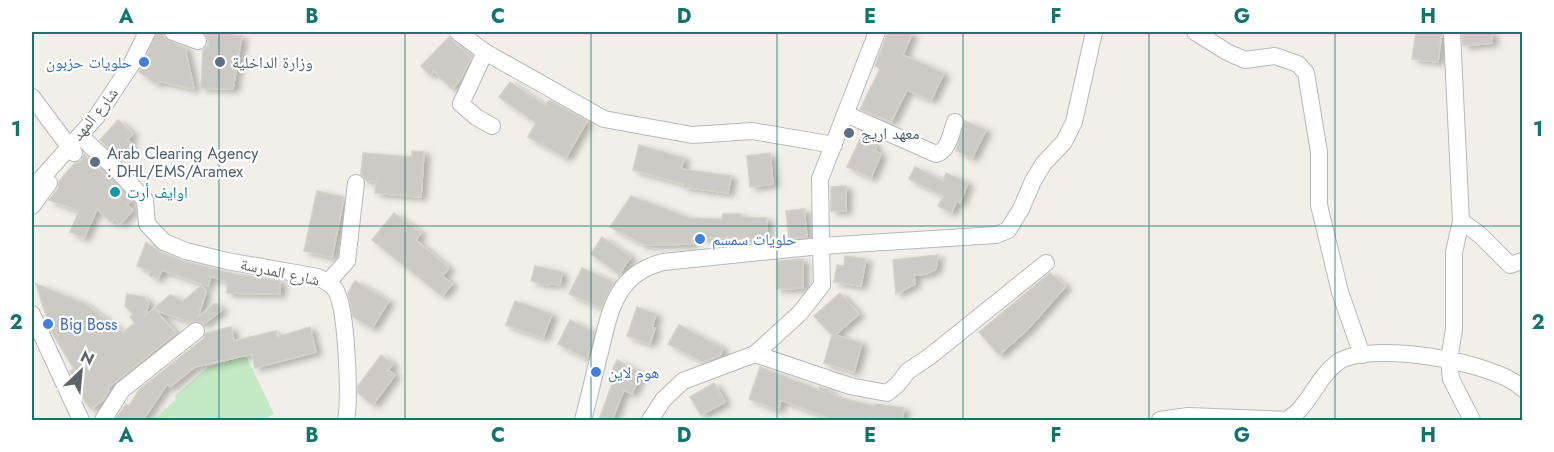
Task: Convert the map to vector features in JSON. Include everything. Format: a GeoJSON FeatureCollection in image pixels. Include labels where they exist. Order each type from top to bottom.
{"type":"FeatureCollection","features":[{"type":"Feature","properties":{"kind":"street","name":"شارع المهد"},"geometry":{"type":"LineString","coordinates":[[32,189],[74,145],[97,116],[131,65],[147,32]]}},
{"type":"Feature","properties":{"kind":"street"},"geometry":{"type":"LineString","coordinates":[[173,32],[198,41]]}},
{"type":"Feature","properties":{"kind":"street"},"geometry":{"type":"LineString","coordinates":[[458,32],[485,52],[604,119],[692,135],[752,131],[834,145]]}},
{"type":"Feature","properties":{"kind":"street"},"geometry":{"type":"LineString","coordinates":[[650,420],[663,400],[683,381],[755,354],[800,313],[820,289],[823,280],[820,179],[877,32]]}},
{"type":"Feature","properties":{"kind":"street"},"geometry":{"type":"LineString","coordinates":[[584,420],[613,303],[629,280],[649,265],[821,246],[996,235],[1008,230],[1044,163],[1064,142],[1074,122],[1094,32]]}},
{"type":"Feature","properties":{"kind":"street"},"geometry":{"type":"LineString","coordinates":[[1195,32],[1227,52],[1245,60],[1275,56],[1298,64],[1306,73],[1319,152],[1319,205],[1340,292],[1362,355]]}},
{"type":"Feature","properties":{"kind":"street"},"geometry":{"type":"LineString","coordinates":[[1452,32],[1461,221],[1454,252],[1454,329],[1449,360],[1451,379],[1472,420]]}},
{"type":"Feature","properties":{"kind":"street"},"geometry":{"type":"LineString","coordinates":[[485,52],[460,104],[492,126]]}},
{"type":"Feature","properties":{"kind":"street"},"geometry":{"type":"LineString","coordinates":[[32,97],[74,145],[32,206]]}},
{"type":"Feature","properties":{"kind":"street"},"geometry":{"type":"LineString","coordinates":[[846,114],[936,154],[946,147],[955,122]]}},
{"type":"Feature","properties":{"kind":"street","name":"شارع المدرسة"},"geometry":{"type":"LineString","coordinates":[[74,145],[117,170],[144,200],[147,224],[164,242],[186,251],[227,261],[318,277],[328,282],[336,290],[342,306],[349,405],[346,420]]}},
{"type":"Feature","properties":{"kind":"street"},"geometry":{"type":"LineString","coordinates":[[328,282],[347,261],[356,183]]}},
{"type":"Feature","properties":{"kind":"street"},"geometry":{"type":"LineString","coordinates":[[1461,221],[1480,235],[1510,265],[1522,261]]}},
{"type":"Feature","properties":{"kind":"street"},"geometry":{"type":"LineString","coordinates":[[755,354],[850,386],[886,393],[897,385],[908,371],[929,357],[1046,263]]}},
{"type":"Feature","properties":{"kind":"street"},"geometry":{"type":"LineString","coordinates":[[32,314],[81,420]]}},
{"type":"Feature","properties":{"kind":"street"},"geometry":{"type":"LineString","coordinates":[[103,420],[122,390],[196,331]]}},
{"type":"Feature","properties":{"kind":"street"},"geometry":{"type":"LineString","coordinates":[[1160,420],[1188,416],[1288,420],[1298,413],[1321,380],[1339,362],[1362,355],[1397,352],[1449,360],[1498,375],[1522,388]]}},
{"type":"Feature","properties":{"kind":"street"},"geometry":{"type":"LineString","coordinates":[[1309,398],[1309,420]]}},
{"type":"Feature","properties":{"kind":"green space"},"geometry":{"type":"Polygon","coordinates":[[[244,356],[274,414],[263,420],[154,420],[176,399],[175,396],[208,367],[244,356]]]}},
{"type":"Feature","properties":{"kind":"building"},"geometry":{"type":"Polygon","coordinates":[[[157,32],[163,32],[165,39],[185,48],[194,89],[159,81],[157,84],[139,72],[157,32]]]}},
{"type":"Feature","properties":{"kind":"building","name":"وزارة الداخلية"},"geometry":{"type":"Polygon","coordinates":[[[204,32],[242,36],[233,89],[201,88],[203,50],[208,45],[204,32]]]}},
{"type":"Feature","properties":{"kind":"building"},"geometry":{"type":"Polygon","coordinates":[[[888,32],[912,34],[903,55],[944,73],[931,100],[907,90],[891,122],[860,109],[880,69],[875,66],[888,32]]]}},
{"type":"Feature","properties":{"kind":"building"},"geometry":{"type":"Polygon","coordinates":[[[1416,32],[1442,32],[1438,62],[1412,59],[1416,32]]]}},
{"type":"Feature","properties":{"kind":"building"},"geometry":{"type":"Polygon","coordinates":[[[1462,32],[1492,32],[1492,43],[1463,46],[1462,32]]]}},
{"type":"Feature","properties":{"kind":"building"},"geometry":{"type":"Polygon","coordinates":[[[449,37],[471,58],[460,80],[452,89],[434,71],[430,75],[421,66],[449,37]]]}},
{"type":"Feature","properties":{"kind":"building"},"geometry":{"type":"Polygon","coordinates":[[[510,82],[546,106],[549,100],[587,121],[566,158],[528,137],[536,123],[499,97],[510,82]]]}},
{"type":"Feature","properties":{"kind":"building"},"geometry":{"type":"Polygon","coordinates":[[[118,120],[133,134],[127,140],[132,144],[119,157],[100,140],[118,120]]]}},
{"type":"Feature","properties":{"kind":"building"},"geometry":{"type":"Polygon","coordinates":[[[965,121],[986,130],[972,158],[956,150],[965,121]]]}},
{"type":"Feature","properties":{"kind":"building"},"geometry":{"type":"Polygon","coordinates":[[[863,133],[873,138],[871,143],[876,146],[875,151],[881,154],[871,178],[847,167],[863,133]]]}},
{"type":"Feature","properties":{"kind":"building"},"geometry":{"type":"Polygon","coordinates":[[[639,145],[684,158],[681,169],[731,176],[728,193],[683,187],[684,184],[633,170],[639,145]]]}},
{"type":"Feature","properties":{"kind":"building"},"geometry":{"type":"Polygon","coordinates":[[[412,151],[424,152],[421,197],[375,193],[376,181],[366,181],[361,174],[363,153],[412,157],[412,151]]]}},
{"type":"Feature","properties":{"kind":"building"},"geometry":{"type":"Polygon","coordinates":[[[770,153],[773,184],[750,187],[747,156],[770,153]]]}},
{"type":"Feature","properties":{"kind":"building"},"geometry":{"type":"Polygon","coordinates":[[[84,154],[131,201],[127,205],[133,210],[120,224],[115,219],[111,222],[97,209],[84,238],[70,232],[79,211],[49,200],[58,189],[59,181],[75,163],[81,161],[84,154]]]}},
{"type":"Feature","properties":{"kind":"building"},"geometry":{"type":"Polygon","coordinates":[[[915,167],[943,181],[946,173],[968,183],[960,203],[957,201],[951,213],[938,206],[944,196],[909,179],[915,167]]]}},
{"type":"Feature","properties":{"kind":"building"},"geometry":{"type":"Polygon","coordinates":[[[846,186],[846,211],[831,211],[831,187],[846,186]]]}},
{"type":"Feature","properties":{"kind":"building"},"geometry":{"type":"Polygon","coordinates":[[[317,191],[344,197],[332,257],[304,251],[317,191]]]}},
{"type":"Feature","properties":{"kind":"building"},"geometry":{"type":"Polygon","coordinates":[[[631,196],[690,218],[722,219],[723,214],[741,214],[741,217],[767,218],[766,239],[691,237],[693,244],[645,245],[610,227],[631,196]]]}},
{"type":"Feature","properties":{"kind":"building"},"geometry":{"type":"Polygon","coordinates":[[[804,209],[807,237],[789,239],[786,211],[804,209]]]}},
{"type":"Feature","properties":{"kind":"building"},"geometry":{"type":"Polygon","coordinates":[[[394,213],[421,233],[416,240],[449,268],[442,276],[452,284],[442,296],[372,240],[394,213]]]}},
{"type":"Feature","properties":{"kind":"building"},"geometry":{"type":"Polygon","coordinates":[[[602,237],[631,257],[619,274],[591,254],[602,237]]]}},
{"type":"Feature","properties":{"kind":"building"},"geometry":{"type":"Polygon","coordinates":[[[146,242],[160,252],[183,261],[230,273],[280,281],[280,294],[227,293],[227,282],[211,276],[208,286],[162,270],[158,279],[149,275],[151,271],[137,266],[146,242]]]}},
{"type":"Feature","properties":{"kind":"building"},"geometry":{"type":"Polygon","coordinates":[[[938,255],[936,269],[926,274],[914,275],[915,284],[896,294],[893,260],[938,255]]]}},
{"type":"Feature","properties":{"kind":"building"},"geometry":{"type":"Polygon","coordinates":[[[845,256],[866,259],[861,286],[834,282],[837,265],[844,266],[845,256]]]}},
{"type":"Feature","properties":{"kind":"building"},"geometry":{"type":"Polygon","coordinates":[[[803,259],[803,288],[777,289],[777,261],[803,259]]]}},
{"type":"Feature","properties":{"kind":"building"},"geometry":{"type":"Polygon","coordinates":[[[535,266],[562,272],[560,285],[531,281],[535,266]]]}},
{"type":"Feature","properties":{"kind":"building"},"geometry":{"type":"Polygon","coordinates":[[[582,268],[614,282],[601,308],[569,294],[582,268]]]}},
{"type":"Feature","properties":{"kind":"building"},"geometry":{"type":"Polygon","coordinates":[[[1050,273],[1066,286],[1027,330],[999,355],[979,332],[1050,273]]]}},
{"type":"Feature","properties":{"kind":"building"},"geometry":{"type":"Polygon","coordinates":[[[355,281],[389,301],[372,328],[353,317],[348,293],[355,281]]]}},
{"type":"Feature","properties":{"kind":"building"},"geometry":{"type":"Polygon","coordinates":[[[36,284],[84,303],[123,332],[135,323],[130,317],[133,314],[125,306],[127,294],[144,297],[149,303],[145,316],[170,295],[183,301],[201,286],[206,292],[198,317],[214,304],[222,310],[204,324],[190,322],[155,310],[176,333],[108,388],[103,400],[91,409],[83,399],[70,371],[74,369],[51,331],[36,284]]]}},
{"type":"Feature","properties":{"kind":"building"},"geometry":{"type":"Polygon","coordinates":[[[840,293],[859,314],[835,335],[862,343],[854,372],[824,363],[832,335],[814,316],[840,293]]]}},
{"type":"Feature","properties":{"kind":"building"},"geometry":{"type":"Polygon","coordinates":[[[515,301],[552,314],[543,338],[506,325],[515,301]]]}},
{"type":"Feature","properties":{"kind":"building"},"geometry":{"type":"Polygon","coordinates":[[[637,307],[656,314],[650,344],[627,336],[637,307]]]}},
{"type":"Feature","properties":{"kind":"building"},"geometry":{"type":"Polygon","coordinates":[[[570,320],[594,332],[587,359],[558,344],[570,320]]]}},
{"type":"Feature","properties":{"kind":"building"},"geometry":{"type":"Polygon","coordinates":[[[679,325],[723,348],[720,356],[703,362],[668,344],[679,325]]]}},
{"type":"Feature","properties":{"kind":"building"},"geometry":{"type":"Polygon","coordinates":[[[231,327],[234,341],[276,331],[277,337],[310,327],[316,352],[255,368],[252,354],[195,367],[170,387],[167,384],[143,420],[115,420],[126,404],[129,406],[139,390],[203,339],[206,333],[231,327]]]}},
{"type":"Feature","properties":{"kind":"building"},"geometry":{"type":"Polygon","coordinates":[[[381,355],[393,364],[388,370],[395,375],[373,405],[358,393],[358,386],[381,355]]]}},
{"type":"Feature","properties":{"kind":"building"},"geometry":{"type":"Polygon","coordinates":[[[617,360],[641,373],[632,394],[624,390],[612,420],[599,420],[612,384],[610,383],[615,372],[612,371],[617,360]]]}},
{"type":"Feature","properties":{"kind":"building"},"geometry":{"type":"Polygon","coordinates":[[[760,367],[819,390],[820,387],[830,390],[829,392],[837,397],[875,406],[875,404],[904,408],[902,420],[835,420],[781,400],[778,410],[749,399],[760,367]]]}},
{"type":"Feature","properties":{"kind":"building"},"geometry":{"type":"Polygon","coordinates":[[[714,383],[725,402],[701,415],[690,397],[714,383]]]}},
{"type":"Feature","properties":{"kind":"place","name":"حلويات حزبون"},"geometry":{"type":"Point","coordinates":[144,62]}},
{"type":"Feature","properties":{"kind":"place","name":"وزارة الداخلية"},"geometry":{"type":"Point","coordinates":[220,62]}},
{"type":"Feature","properties":{"kind":"place","name":"معهد اريج"},"geometry":{"type":"Point","coordinates":[849,133]}},
{"type":"Feature","properties":{"kind":"place","name":"Arab Clearing Agency : DHL/EMS/Aramex"},"geometry":{"type":"Point","coordinates":[95,162]}},
{"type":"Feature","properties":{"kind":"place","name":"اوايف أرت"},"geometry":{"type":"Point","coordinates":[115,192]}},
{"type":"Feature","properties":{"kind":"place","name":"حلويات سمسم"},"geometry":{"type":"Point","coordinates":[700,239]}},
{"type":"Feature","properties":{"kind":"place","name":"Big Boss"},"geometry":{"type":"Point","coordinates":[48,324]}},
{"type":"Feature","properties":{"kind":"place","name":"هوم لاين"},"geometry":{"type":"Point","coordinates":[596,372]}}]}
